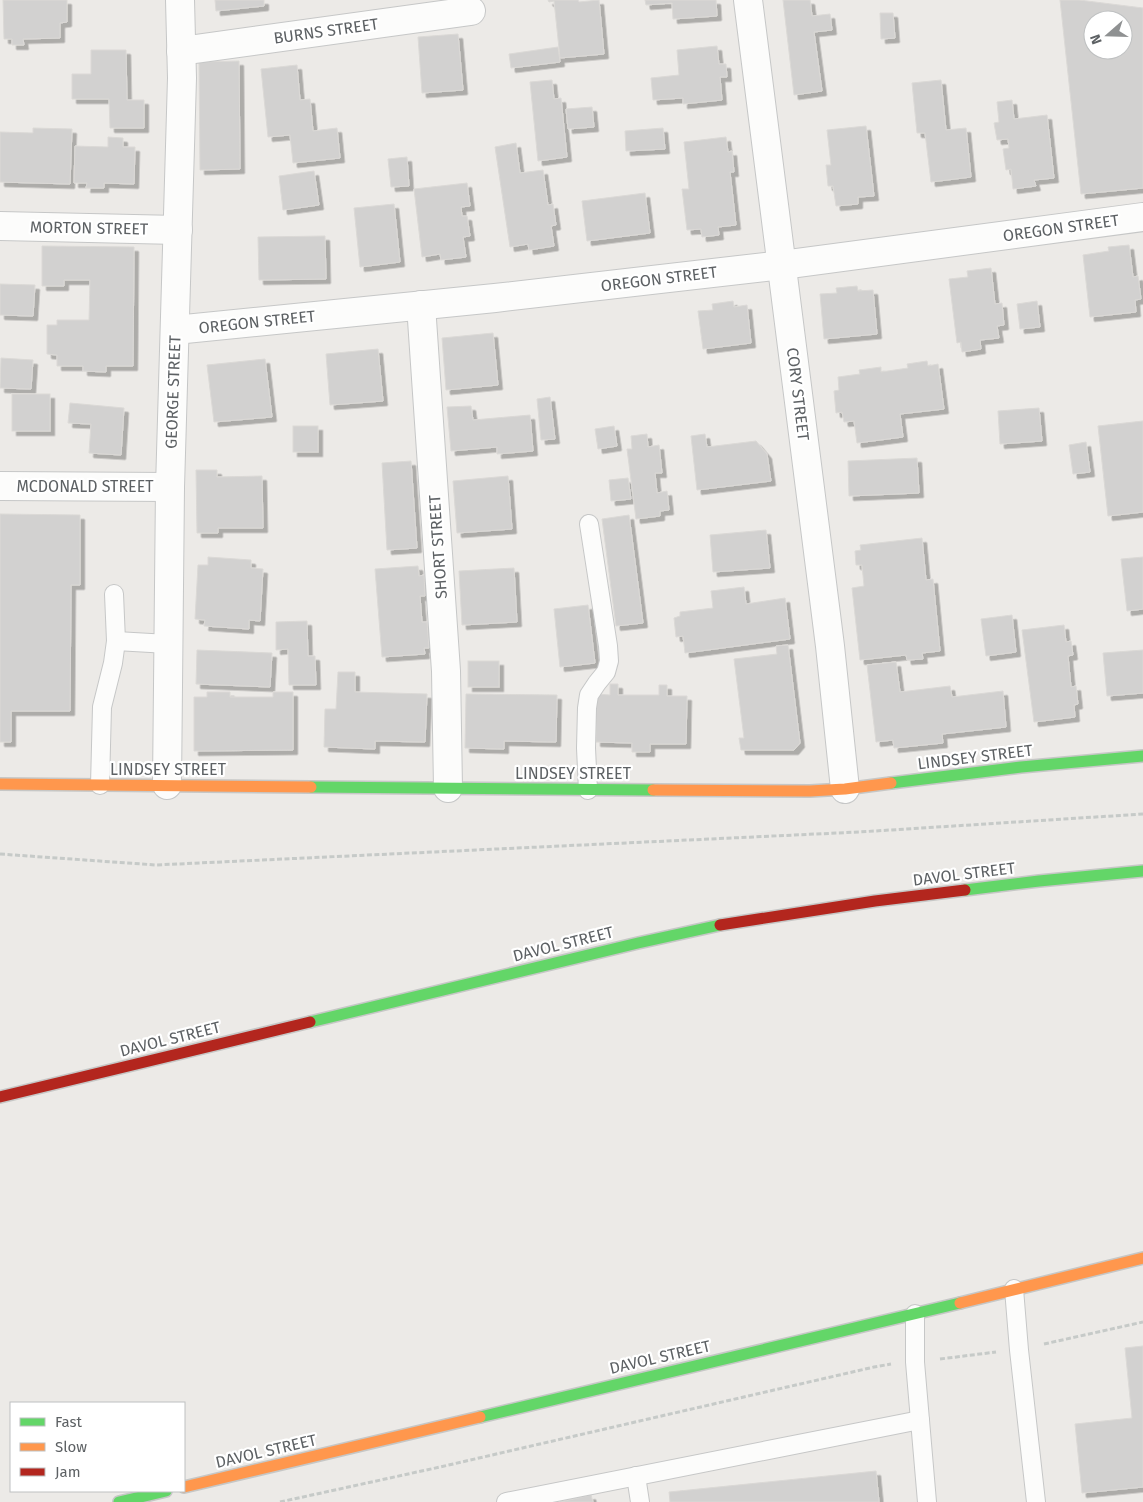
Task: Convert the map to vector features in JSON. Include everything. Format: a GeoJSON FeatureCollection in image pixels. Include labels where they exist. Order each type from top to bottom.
{"type":"FeatureCollection","features":[{"type":"Feature","properties":{"kind":"main road","name":"LINDSEY STREET"},"geometry":{"type":"LineString","coordinates":[[0,784],[810,791],[845,789],[1021,767],[1143,756]]}},
{"type":"Feature","properties":{"kind":"main road","name":"DAVOL STREET"},"geometry":{"type":"LineString","coordinates":[[0,1097],[638,942],[713,926],[875,901],[1143,871]]}},
{"type":"Feature","properties":{"kind":"main road","name":"DAVOL STREET"},"geometry":{"type":"LineString","coordinates":[[185,1487],[915,1314],[1143,1258]]}},
{"type":"Feature","properties":{"kind":"main road"},"geometry":{"type":"LineString","coordinates":[[119,1502],[162,1492]]}},
{"type":"Feature","properties":{"kind":"street","name":"GEORGE STREET"},"geometry":{"type":"LineString","coordinates":[[167,785],[170,487],[182,78],[180,0]]}},
{"type":"Feature","properties":{"kind":"street","name":"CORY STREET"},"geometry":{"type":"LineString","coordinates":[[748,0],[830,646],[845,789]]}},
{"type":"Feature","properties":{"kind":"street","name":"BURNS STREET"},"geometry":{"type":"LineString","coordinates":[[181,51],[471,11]]}},
{"type":"Feature","properties":{"kind":"street","name":"OREGON STREET"},"geometry":{"type":"LineString","coordinates":[[174,330],[782,265],[1143,217]]}},
{"type":"Feature","properties":{"kind":"street","name":"MORTON STREET"},"geometry":{"type":"LineString","coordinates":[[0,226],[178,230]]}},
{"type":"Feature","properties":{"kind":"street","name":"SHORT STREET"},"geometry":{"type":"LineString","coordinates":[[421,305],[445,643],[448,788]]}},
{"type":"Feature","properties":{"kind":"street","name":"MCDONALD STREET"},"geometry":{"type":"LineString","coordinates":[[0,486],[170,487]]}},
{"type":"Feature","properties":{"kind":"lane"},"geometry":{"type":"LineString","coordinates":[[588,790],[586,748],[589,695],[596,683],[606,672],[609,661],[589,524]]}},
{"type":"Feature","properties":{"kind":"lane"},"geometry":{"type":"LineString","coordinates":[[100,785],[102,707],[113,663],[116,641],[114,594]]}},
{"type":"Feature","properties":{"kind":"lane"},"geometry":{"type":"LineString","coordinates":[[116,641],[168,644]]}},
{"type":"Feature","properties":{"kind":"lane"},"geometry":{"type":"LineString","coordinates":[[1014,1289],[1036,1502]]}},
{"type":"Feature","properties":{"kind":"lane"},"geometry":{"type":"LineString","coordinates":[[915,1314],[915,1362],[927,1502]]}},
{"type":"Feature","properties":{"kind":"lane"},"geometry":{"type":"LineString","coordinates":[[506,1502],[920,1420]]}},
{"type":"Feature","properties":{"kind":"lane"},"geometry":{"type":"LineString","coordinates":[[636,1476],[640,1502]]}},
{"type":"Feature","properties":{"kind":"path"},"geometry":{"type":"LineString","coordinates":[[0,854],[156,865],[860,832],[1143,814]]}},
{"type":"Feature","properties":{"kind":"path"},"geometry":{"type":"LineString","coordinates":[[280,1502],[440,1467],[874,1366],[1019,1350],[1143,1322]]}},
{"type":"Feature","properties":{"kind":"building"},"geometry":{"type":"Polygon","coordinates":[[[3,0],[67,0],[67,22],[60,23],[60,38],[23,39],[24,45],[12,45],[12,39],[4,39],[3,0]]]}},
{"type":"Feature","properties":{"kind":"building"},"geometry":{"type":"Polygon","coordinates":[[[215,0],[264,0],[264,6],[216,11],[215,0]]]}},
{"type":"Feature","properties":{"kind":"building"},"geometry":{"type":"Polygon","coordinates":[[[548,0],[578,0],[579,2],[599,0],[604,54],[560,58],[554,1],[549,2],[548,0]]]}},
{"type":"Feature","properties":{"kind":"building"},"geometry":{"type":"Polygon","coordinates":[[[645,0],[716,0],[717,16],[673,19],[672,3],[646,5],[645,0]]]}},
{"type":"Feature","properties":{"kind":"building"},"geometry":{"type":"Polygon","coordinates":[[[783,0],[810,0],[812,16],[830,14],[832,30],[814,32],[822,91],[794,95],[783,0]]]}},
{"type":"Feature","properties":{"kind":"building"},"geometry":{"type":"Polygon","coordinates":[[[1060,0],[1079,0],[1143,8],[1143,188],[1081,194],[1060,0]]]}},
{"type":"Feature","properties":{"kind":"building"},"geometry":{"type":"Polygon","coordinates":[[[880,13],[893,13],[895,38],[881,39],[880,13]]]}},
{"type":"Feature","properties":{"kind":"building"},"geometry":{"type":"Polygon","coordinates":[[[458,34],[463,90],[422,93],[418,37],[458,34]]]}},
{"type":"Feature","properties":{"kind":"building"},"geometry":{"type":"Polygon","coordinates":[[[717,46],[719,64],[726,64],[727,77],[720,77],[722,100],[683,104],[683,98],[653,100],[651,78],[679,75],[677,50],[717,46]]]}},
{"type":"Feature","properties":{"kind":"building"},"geometry":{"type":"Polygon","coordinates":[[[558,47],[560,62],[511,68],[509,54],[558,47]]]}},
{"type":"Feature","properties":{"kind":"building"},"geometry":{"type":"Polygon","coordinates":[[[91,50],[126,50],[127,100],[144,100],[144,128],[110,128],[109,99],[72,99],[72,74],[91,74],[91,50]]]}},
{"type":"Feature","properties":{"kind":"building"},"geometry":{"type":"Polygon","coordinates":[[[239,61],[240,169],[200,170],[199,62],[239,61]]]}},
{"type":"Feature","properties":{"kind":"building"},"geometry":{"type":"Polygon","coordinates":[[[297,65],[300,100],[310,99],[313,131],[337,128],[340,158],[293,163],[290,135],[268,137],[261,69],[297,65]]]}},
{"type":"Feature","properties":{"kind":"building"},"geometry":{"type":"Polygon","coordinates":[[[552,80],[554,99],[561,98],[567,157],[538,161],[530,82],[552,80]]]}},
{"type":"Feature","properties":{"kind":"building"},"geometry":{"type":"Polygon","coordinates":[[[941,80],[946,130],[966,128],[971,177],[931,182],[925,133],[917,133],[912,83],[941,80]]]}},
{"type":"Feature","properties":{"kind":"building"},"geometry":{"type":"Polygon","coordinates":[[[1012,100],[1014,119],[1047,115],[1054,178],[1034,180],[1036,186],[1013,189],[1011,169],[1006,170],[1003,149],[1009,148],[1008,139],[997,140],[994,123],[999,122],[997,102],[1012,100]]]}},
{"type":"Feature","properties":{"kind":"building"},"geometry":{"type":"Polygon","coordinates":[[[592,107],[594,127],[568,129],[566,109],[592,107]]]}},
{"type":"Feature","properties":{"kind":"building"},"geometry":{"type":"Polygon","coordinates":[[[866,126],[874,196],[858,197],[858,204],[836,206],[833,186],[828,186],[826,165],[831,165],[827,130],[866,126]]]}},
{"type":"Feature","properties":{"kind":"building"},"geometry":{"type":"Polygon","coordinates":[[[33,128],[72,129],[70,184],[0,182],[0,132],[33,133],[33,128]]]}},
{"type":"Feature","properties":{"kind":"building"},"geometry":{"type":"Polygon","coordinates":[[[663,128],[665,149],[626,151],[625,131],[663,128]]]}},
{"type":"Feature","properties":{"kind":"building"},"geometry":{"type":"Polygon","coordinates":[[[108,137],[123,138],[123,147],[135,147],[134,184],[104,183],[104,188],[86,188],[87,183],[74,183],[75,146],[108,147],[108,137]]]}},
{"type":"Feature","properties":{"kind":"building"},"geometry":{"type":"Polygon","coordinates":[[[726,137],[728,152],[732,151],[734,172],[730,172],[736,225],[718,227],[719,235],[702,237],[701,229],[687,230],[682,189],[689,189],[684,142],[726,137]]]}},
{"type":"Feature","properties":{"kind":"building"},"geometry":{"type":"Polygon","coordinates":[[[516,143],[520,173],[543,170],[548,205],[553,204],[556,225],[551,226],[554,246],[529,250],[528,244],[510,247],[495,147],[516,143]]]}},
{"type":"Feature","properties":{"kind":"building"},"geometry":{"type":"Polygon","coordinates":[[[407,157],[409,186],[391,187],[388,159],[407,157]]]}},
{"type":"Feature","properties":{"kind":"building"},"geometry":{"type":"Polygon","coordinates":[[[314,171],[319,205],[283,210],[279,176],[314,171]]]}},
{"type":"Feature","properties":{"kind":"building"},"geometry":{"type":"Polygon","coordinates":[[[467,183],[470,206],[461,207],[462,216],[467,216],[470,236],[463,237],[466,257],[441,260],[440,254],[422,257],[414,189],[467,183]]]}},
{"type":"Feature","properties":{"kind":"building"},"geometry":{"type":"Polygon","coordinates":[[[645,193],[650,233],[587,241],[582,201],[645,193]]]}},
{"type":"Feature","properties":{"kind":"building"},"geometry":{"type":"Polygon","coordinates":[[[394,204],[400,262],[360,267],[354,208],[394,204]]]}},
{"type":"Feature","properties":{"kind":"building"},"geometry":{"type":"Polygon","coordinates":[[[325,236],[326,279],[259,280],[258,237],[325,236]]]}},
{"type":"Feature","properties":{"kind":"building"},"geometry":{"type":"Polygon","coordinates":[[[1129,245],[1133,277],[1138,276],[1141,299],[1135,300],[1136,312],[1090,317],[1083,255],[1109,251],[1108,247],[1129,245]]]}},
{"type":"Feature","properties":{"kind":"building"},"geometry":{"type":"Polygon","coordinates":[[[42,246],[134,247],[133,366],[106,366],[106,372],[83,371],[83,366],[57,366],[57,355],[47,354],[47,325],[57,325],[57,320],[89,320],[90,280],[64,280],[64,286],[42,286],[42,246]]]}},
{"type":"Feature","properties":{"kind":"building"},"geometry":{"type":"Polygon","coordinates":[[[991,268],[995,304],[1002,303],[1004,325],[997,326],[999,338],[980,340],[981,349],[962,352],[961,342],[957,343],[949,279],[968,277],[967,271],[991,268]]]}},
{"type":"Feature","properties":{"kind":"building"},"geometry":{"type":"Polygon","coordinates":[[[0,284],[35,285],[33,316],[0,315],[0,284]]]}},
{"type":"Feature","properties":{"kind":"building"},"geometry":{"type":"Polygon","coordinates":[[[857,286],[858,291],[873,290],[877,334],[824,339],[820,294],[837,293],[836,288],[857,286]]]}},
{"type":"Feature","properties":{"kind":"building"},"geometry":{"type":"Polygon","coordinates":[[[733,301],[734,307],[747,305],[751,343],[703,349],[698,311],[713,310],[712,304],[733,301]]]}},
{"type":"Feature","properties":{"kind":"building"},"geometry":{"type":"Polygon","coordinates":[[[1037,301],[1040,327],[1020,329],[1017,304],[1037,301]]]}},
{"type":"Feature","properties":{"kind":"building"},"geometry":{"type":"Polygon","coordinates":[[[493,333],[498,385],[446,390],[442,338],[493,333]]]}},
{"type":"Feature","properties":{"kind":"building"},"geometry":{"type":"Polygon","coordinates":[[[378,349],[383,401],[330,405],[326,354],[378,349]]]}},
{"type":"Feature","properties":{"kind":"building"},"geometry":{"type":"Polygon","coordinates":[[[1,358],[33,360],[31,389],[0,388],[1,358]]]}},
{"type":"Feature","properties":{"kind":"building"},"geometry":{"type":"Polygon","coordinates":[[[265,359],[272,417],[214,422],[207,365],[265,359]]]}},
{"type":"Feature","properties":{"kind":"building"},"geometry":{"type":"Polygon","coordinates":[[[927,361],[928,366],[938,364],[944,409],[900,414],[903,437],[857,443],[854,421],[844,422],[842,412],[836,413],[834,391],[839,390],[838,377],[860,374],[859,370],[881,367],[881,372],[908,368],[907,364],[927,361]]]}},
{"type":"Feature","properties":{"kind":"building"},"geometry":{"type":"Polygon","coordinates":[[[12,394],[50,394],[50,431],[12,431],[12,394]]]}},
{"type":"Feature","properties":{"kind":"building"},"geometry":{"type":"Polygon","coordinates":[[[550,397],[555,439],[541,440],[537,399],[550,397]]]}},
{"type":"Feature","properties":{"kind":"building"},"geometry":{"type":"Polygon","coordinates":[[[70,403],[124,408],[121,455],[89,453],[91,424],[68,423],[70,403]]]}},
{"type":"Feature","properties":{"kind":"building"},"geometry":{"type":"Polygon","coordinates":[[[471,406],[473,420],[530,415],[533,451],[497,454],[497,447],[451,451],[447,407],[471,406]]]}},
{"type":"Feature","properties":{"kind":"building"},"geometry":{"type":"Polygon","coordinates":[[[1039,408],[1042,441],[1000,444],[998,411],[1039,408]]]}},
{"type":"Feature","properties":{"kind":"building"},"geometry":{"type":"Polygon","coordinates":[[[1143,421],[1143,512],[1108,516],[1098,426],[1143,421]]]}},
{"type":"Feature","properties":{"kind":"building"},"geometry":{"type":"Polygon","coordinates":[[[293,426],[318,426],[318,452],[293,452],[293,426]]]}},
{"type":"Feature","properties":{"kind":"building"},"geometry":{"type":"Polygon","coordinates":[[[614,426],[617,446],[598,449],[595,429],[614,426]]]}},
{"type":"Feature","properties":{"kind":"building"},"geometry":{"type":"Polygon","coordinates":[[[647,434],[648,447],[659,445],[662,473],[655,473],[657,493],[667,491],[669,510],[660,511],[660,516],[636,519],[627,449],[632,449],[631,436],[647,434]]]}},
{"type":"Feature","properties":{"kind":"building"},"geometry":{"type":"Polygon","coordinates":[[[705,434],[707,447],[756,441],[767,454],[771,481],[697,490],[691,436],[705,434]]]}},
{"type":"Feature","properties":{"kind":"building"},"geometry":{"type":"Polygon","coordinates":[[[1086,442],[1090,472],[1073,474],[1069,445],[1086,442]]]}},
{"type":"Feature","properties":{"kind":"building"},"geometry":{"type":"Polygon","coordinates":[[[917,458],[919,493],[849,496],[848,461],[917,458]]]}},
{"type":"Feature","properties":{"kind":"building"},"geometry":{"type":"Polygon","coordinates":[[[411,461],[417,548],[387,550],[382,463],[411,461]]]}},
{"type":"Feature","properties":{"kind":"building"},"geometry":{"type":"Polygon","coordinates":[[[196,470],[217,470],[217,477],[262,476],[263,528],[218,528],[218,533],[197,533],[196,470]]]}},
{"type":"Feature","properties":{"kind":"building"},"geometry":{"type":"Polygon","coordinates":[[[508,476],[512,529],[457,533],[453,481],[508,476]]]}},
{"type":"Feature","properties":{"kind":"building"},"geometry":{"type":"Polygon","coordinates":[[[628,478],[631,499],[611,501],[609,480],[628,478]]]}},
{"type":"Feature","properties":{"kind":"building"},"geometry":{"type":"Polygon","coordinates":[[[0,514],[80,515],[80,585],[71,585],[70,711],[11,711],[11,742],[0,742],[0,514]]]}},
{"type":"Feature","properties":{"kind":"building"},"geometry":{"type":"Polygon","coordinates":[[[629,515],[643,623],[616,626],[602,519],[629,515]]]}},
{"type":"Feature","properties":{"kind":"building"},"geometry":{"type":"Polygon","coordinates":[[[766,530],[770,568],[713,572],[710,535],[766,530]]]}},
{"type":"Feature","properties":{"kind":"building"},"geometry":{"type":"Polygon","coordinates":[[[922,538],[926,580],[933,579],[940,651],[922,653],[923,659],[907,660],[906,655],[860,660],[852,588],[864,586],[862,565],[856,565],[855,551],[861,550],[860,545],[922,538]]]}},
{"type":"Feature","properties":{"kind":"building"},"geometry":{"type":"Polygon","coordinates":[[[208,557],[251,560],[251,568],[263,569],[260,621],[249,620],[249,629],[204,626],[205,620],[195,619],[198,565],[208,565],[208,557]]]}},
{"type":"Feature","properties":{"kind":"building"},"geometry":{"type":"Polygon","coordinates":[[[1143,557],[1143,609],[1127,611],[1121,559],[1143,557]]]}},
{"type":"Feature","properties":{"kind":"building"},"geometry":{"type":"Polygon","coordinates":[[[418,566],[419,576],[424,575],[425,596],[420,596],[422,622],[427,622],[429,648],[424,648],[425,654],[382,657],[375,569],[418,566]]]}},
{"type":"Feature","properties":{"kind":"building"},"geometry":{"type":"Polygon","coordinates":[[[514,568],[517,622],[462,625],[459,571],[514,568]]]}},
{"type":"Feature","properties":{"kind":"building"},"geometry":{"type":"Polygon","coordinates":[[[744,587],[746,604],[785,598],[790,639],[685,653],[683,636],[676,637],[674,618],[680,616],[680,612],[713,608],[711,591],[744,587]]]}},
{"type":"Feature","properties":{"kind":"building"},"geometry":{"type":"Polygon","coordinates":[[[588,605],[595,663],[560,667],[554,609],[588,605]]]}},
{"type":"Feature","properties":{"kind":"building"},"geometry":{"type":"Polygon","coordinates":[[[1012,615],[1016,652],[986,656],[981,619],[1012,615]]]}},
{"type":"Feature","properties":{"kind":"building"},"geometry":{"type":"Polygon","coordinates":[[[307,621],[308,656],[315,656],[316,685],[289,685],[288,649],[276,650],[276,622],[307,621]]]}},
{"type":"Feature","properties":{"kind":"building"},"geometry":{"type":"Polygon","coordinates":[[[1064,625],[1066,642],[1071,641],[1073,655],[1068,656],[1071,687],[1076,686],[1078,704],[1074,705],[1075,717],[1034,722],[1022,630],[1064,625]]]}},
{"type":"Feature","properties":{"kind":"building"},"geometry":{"type":"Polygon","coordinates":[[[788,645],[800,743],[794,750],[741,750],[739,738],[744,738],[734,659],[777,654],[776,646],[788,645]]]}},
{"type":"Feature","properties":{"kind":"building"},"geometry":{"type":"Polygon","coordinates":[[[197,650],[272,653],[270,687],[196,684],[197,650]]]}},
{"type":"Feature","properties":{"kind":"building"},"geometry":{"type":"Polygon","coordinates":[[[1143,650],[1143,693],[1107,696],[1103,653],[1143,650]]]}},
{"type":"Feature","properties":{"kind":"building"},"geometry":{"type":"Polygon","coordinates":[[[468,661],[499,661],[499,687],[468,687],[468,661]]]}},
{"type":"Feature","properties":{"kind":"building"},"geometry":{"type":"Polygon","coordinates":[[[896,662],[900,692],[950,686],[952,697],[1003,691],[1006,727],[942,734],[943,743],[894,748],[893,740],[876,742],[867,665],[896,662]]]}},
{"type":"Feature","properties":{"kind":"building"},"geometry":{"type":"Polygon","coordinates":[[[338,672],[355,672],[355,692],[427,694],[425,742],[375,741],[375,749],[324,747],[325,709],[336,709],[338,672]]]}},
{"type":"Feature","properties":{"kind":"building"},"geometry":{"type":"Polygon","coordinates":[[[610,684],[618,684],[618,695],[659,695],[659,685],[667,685],[667,696],[687,696],[686,744],[650,744],[650,752],[632,752],[632,743],[596,742],[597,694],[610,695],[610,684]]]}},
{"type":"Feature","properties":{"kind":"building"},"geometry":{"type":"Polygon","coordinates":[[[207,692],[230,692],[230,697],[273,697],[273,692],[293,692],[293,750],[194,751],[194,697],[207,697],[207,692]]]}},
{"type":"Feature","properties":{"kind":"building"},"geometry":{"type":"Polygon","coordinates":[[[466,694],[557,695],[556,742],[504,741],[504,749],[465,748],[466,694]]]}},
{"type":"Feature","properties":{"kind":"building"},"geometry":{"type":"Polygon","coordinates":[[[1143,1346],[1143,1487],[1082,1493],[1075,1424],[1132,1418],[1125,1348],[1143,1346]]]}},
{"type":"Feature","properties":{"kind":"building"},"geometry":{"type":"Polygon","coordinates":[[[876,1471],[879,1502],[670,1502],[669,1492],[876,1471]]]}},
{"type":"Feature","properties":{"kind":"building"},"geometry":{"type":"Polygon","coordinates":[[[591,1495],[593,1502],[560,1502],[591,1495]]]}},
{"type":"Feature","properties":{"kind":"traffic: fast"},"geometry":{"type":"LineString","coordinates":[[891,783],[1021,767],[1143,756]]}},
{"type":"Feature","properties":{"kind":"traffic: fast"},"geometry":{"type":"LineString","coordinates":[[311,787],[653,790]]}},
{"type":"Feature","properties":{"kind":"traffic: fast"},"geometry":{"type":"LineString","coordinates":[[965,890],[1143,871]]}},
{"type":"Feature","properties":{"kind":"traffic: fast"},"geometry":{"type":"LineString","coordinates":[[310,1022],[720,925]]}},
{"type":"Feature","properties":{"kind":"traffic: fast"},"geometry":{"type":"LineString","coordinates":[[480,1417],[960,1303]]}},
{"type":"Feature","properties":{"kind":"traffic: fast"},"geometry":{"type":"LineString","coordinates":[[119,1502],[162,1492]]}},
{"type":"Feature","properties":{"kind":"traffic: slow"},"geometry":{"type":"LineString","coordinates":[[653,790],[810,791],[891,783]]}},
{"type":"Feature","properties":{"kind":"traffic: slow"},"geometry":{"type":"LineString","coordinates":[[0,784],[311,787]]}},
{"type":"Feature","properties":{"kind":"traffic: slow"},"geometry":{"type":"LineString","coordinates":[[960,1303],[1143,1258]]}},
{"type":"Feature","properties":{"kind":"traffic: slow"},"geometry":{"type":"LineString","coordinates":[[185,1487],[480,1417]]}},
{"type":"Feature","properties":{"kind":"traffic: jam"},"geometry":{"type":"LineString","coordinates":[[720,925],[875,901],[965,890]]}},
{"type":"Feature","properties":{"kind":"traffic: jam"},"geometry":{"type":"LineString","coordinates":[[0,1097],[310,1022]]}}]}
